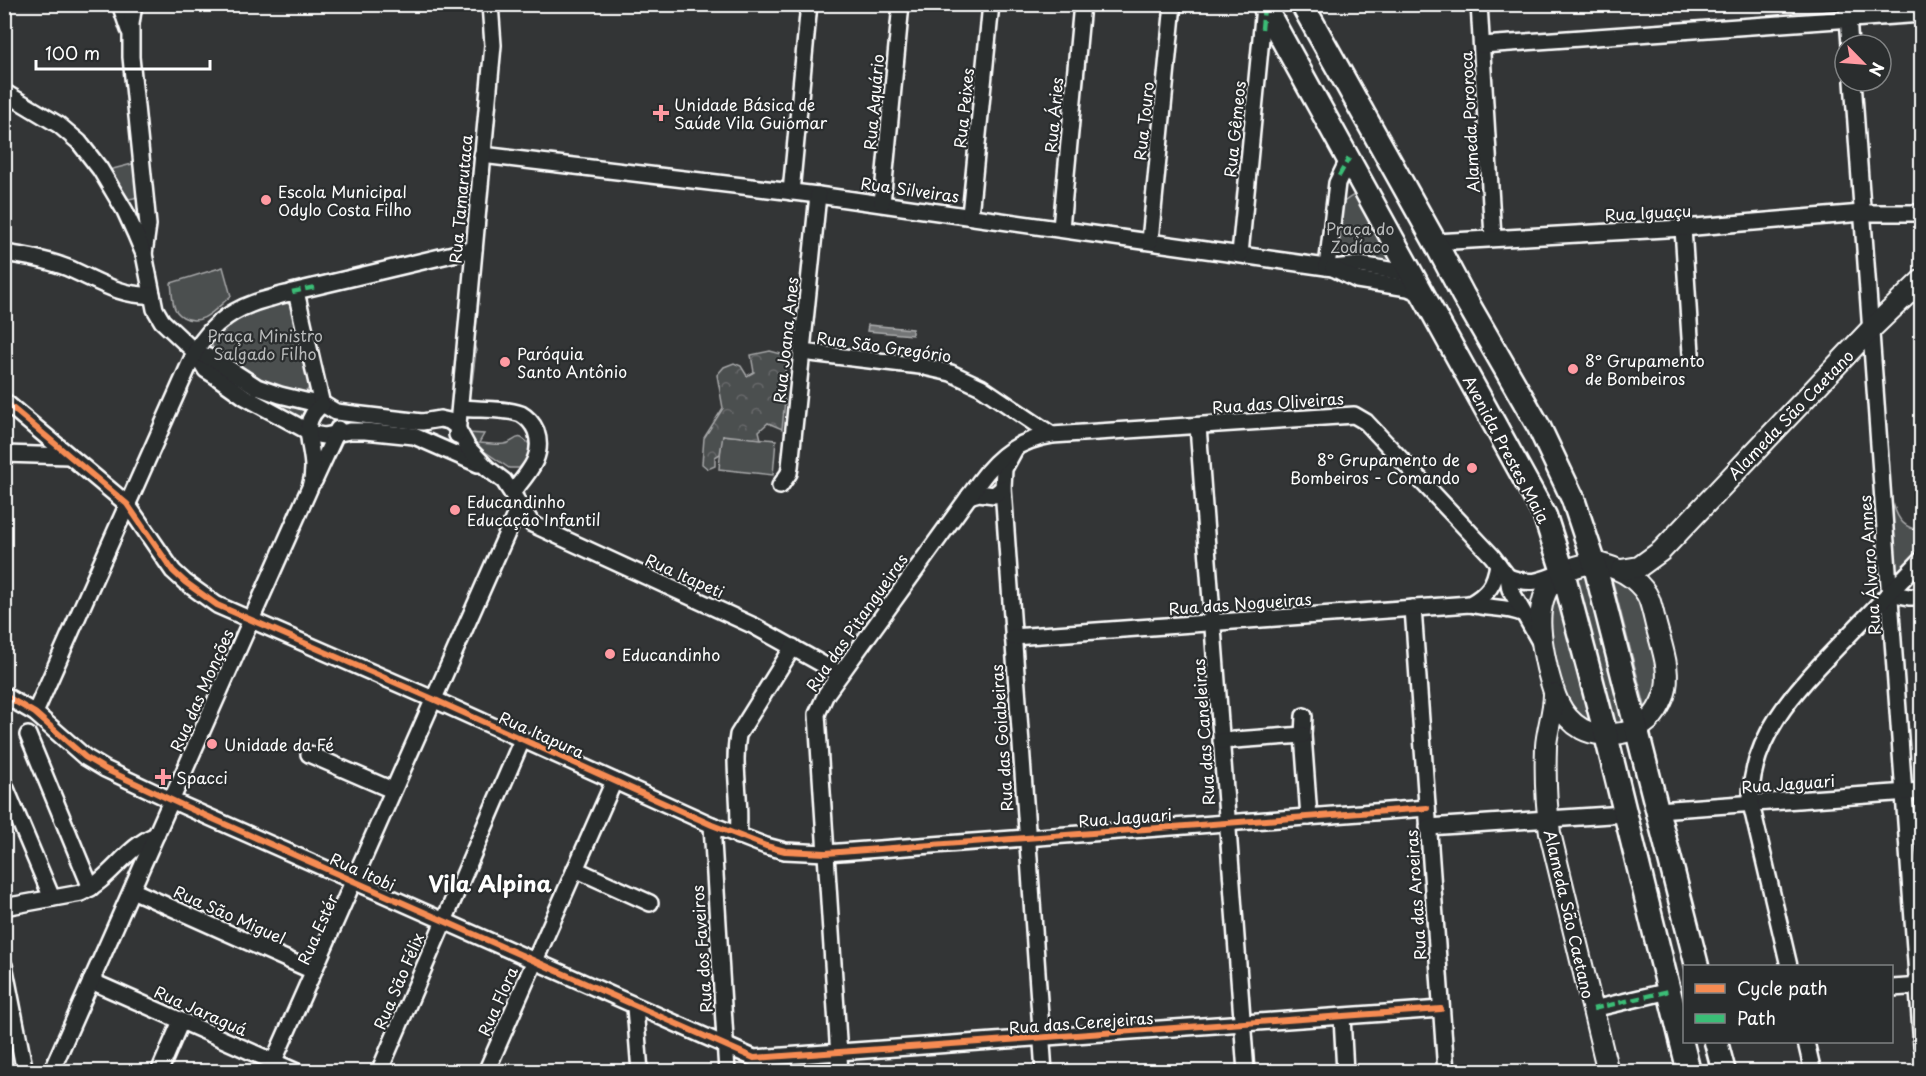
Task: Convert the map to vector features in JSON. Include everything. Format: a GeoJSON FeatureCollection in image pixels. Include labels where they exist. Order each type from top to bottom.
{"type":"FeatureCollection","features":[{"type":"Feature","properties":{"kind":"highway","name":"Avenida Prestes Maia"},"geometry":{"type":"LineString","coordinates":[[1302,4],[1463,295],[1527,404],[1573,499],[1594,562],[1697,965]]}},
{"type":"Feature","properties":{"kind":"highway","name":"Avenida Prestes Maia"},"geometry":{"type":"LineString","coordinates":[[1264,5],[1344,167],[1424,295],[1540,506],[1551,533],[1606,735],[1689,1071]]}},
{"type":"Feature","properties":{"kind":"highway"},"geometry":{"type":"LineString","coordinates":[[1412,274],[1440,280],[1463,295]]}},
{"type":"Feature","properties":{"kind":"highway"},"geometry":{"type":"LineString","coordinates":[[1717,1043],[1724,1071]]}},
{"type":"Feature","properties":{"kind":"main road","name":"Alameda São Caetano"},"geometry":{"type":"LineString","coordinates":[[1621,570],[1639,567],[1661,550],[1871,329],[1922,280]]}},
{"type":"Feature","properties":{"kind":"main road","name":"Alameda São Caetano"},"geometry":{"type":"LineString","coordinates":[[1649,598],[1649,577],[1661,550]]}},
{"type":"Feature","properties":{"kind":"main road"},"geometry":{"type":"LineString","coordinates":[[1546,756],[1553,740],[1561,732],[1574,728],[1606,735],[1637,730],[1654,714],[1666,689],[1668,676],[1666,664],[1649,598],[1632,578],[1621,570],[1594,562],[1563,572],[1548,590],[1543,602],[1540,630],[1554,694],[1561,709],[1582,729]]}},
{"type":"Feature","properties":{"kind":"main road","name":"Alameda São Caetano"},"geometry":{"type":"LineString","coordinates":[[1554,694],[1546,756],[1548,819],[1552,847],[1608,1071]]}},
{"type":"Feature","properties":{"kind":"street"},"geometry":{"type":"LineString","coordinates":[[120,4],[131,33]]}},
{"type":"Feature","properties":{"kind":"street"},"geometry":{"type":"LineString","coordinates":[[134,4],[131,33],[148,225],[144,254]]}},
{"type":"Feature","properties":{"kind":"street","name":"Rua Tamarutaca"},"geometry":{"type":"LineString","coordinates":[[458,431],[493,45],[490,4]]}},
{"type":"Feature","properties":{"kind":"street"},"geometry":{"type":"LineString","coordinates":[[791,192],[809,4]]}},
{"type":"Feature","properties":{"kind":"street","name":"Rua Aquário"},"geometry":{"type":"LineString","coordinates":[[882,203],[901,4]]}},
{"type":"Feature","properties":{"kind":"street","name":"Rua Peixes"},"geometry":{"type":"LineString","coordinates":[[970,215],[991,4]]}},
{"type":"Feature","properties":{"kind":"street","name":"Rua Áries"},"geometry":{"type":"LineString","coordinates":[[1061,228],[1082,4]]}},
{"type":"Feature","properties":{"kind":"street","name":"Rua Touro"},"geometry":{"type":"LineString","coordinates":[[1150,241],[1173,4]]}},
{"type":"Feature","properties":{"kind":"street","name":"Alameda Pororoca"},"geometry":{"type":"LineString","coordinates":[[1479,4],[1493,237]]}},
{"type":"Feature","properties":{"kind":"street","name":"Rua Gêmeos"},"geometry":{"type":"LineString","coordinates":[[1240,254],[1264,5]]}},
{"type":"Feature","properties":{"kind":"street"},"geometry":{"type":"LineString","coordinates":[[1482,45],[1848,12],[1922,14]]}},
{"type":"Feature","properties":{"kind":"street"},"geometry":{"type":"LineString","coordinates":[[1848,12],[1849,33]]}},
{"type":"Feature","properties":{"kind":"street"},"geometry":{"type":"LineString","coordinates":[[4,92],[37,110],[79,142],[102,172],[125,211],[144,254],[155,309],[162,321],[195,352],[207,370],[227,385],[318,436],[350,431],[414,436],[486,468]]}},
{"type":"Feature","properties":{"kind":"street","name":"Rua Álvaro Annes"},"geometry":{"type":"LineString","coordinates":[[1853,93],[1922,1046]]}},
{"type":"Feature","properties":{"kind":"street","name":"Rua Silveiras"},"geometry":{"type":"LineString","coordinates":[[482,155],[882,203],[1330,268],[1360,266],[1412,274]]}},
{"type":"Feature","properties":{"kind":"street"},"geometry":{"type":"LineString","coordinates":[[1330,268],[1344,167]]}},
{"type":"Feature","properties":{"kind":"street"},"geometry":{"type":"LineString","coordinates":[[125,211],[138,202],[145,188]]}},
{"type":"Feature","properties":{"kind":"street","name":"Rua Joana Anes"},"geometry":{"type":"LineString","coordinates":[[780,486],[789,473],[790,467],[819,195]]}},
{"type":"Feature","properties":{"kind":"street","name":"Rua Iguaçu"},"geometry":{"type":"LineString","coordinates":[[1435,242],[1683,228],[1862,213],[1922,213]]}},
{"type":"Feature","properties":{"kind":"street"},"geometry":{"type":"LineString","coordinates":[[1683,228],[1691,352]]}},
{"type":"Feature","properties":{"kind":"street"},"geometry":{"type":"LineString","coordinates":[[35,713],[195,352],[208,331],[231,314],[250,304],[474,249]]}},
{"type":"Feature","properties":{"kind":"street"},"geometry":{"type":"LineString","coordinates":[[4,253],[56,264],[120,292],[138,296],[152,295]]}},
{"type":"Feature","properties":{"kind":"street","name":"Rua Silveiras"},"geometry":{"type":"LineString","coordinates":[[1330,268],[1358,280],[1408,288],[1424,295]]}},
{"type":"Feature","properties":{"kind":"street"},"geometry":{"type":"LineString","coordinates":[[293,293],[297,296],[329,409],[339,421],[336,434]]}},
{"type":"Feature","properties":{"kind":"street"},"geometry":{"type":"LineString","coordinates":[[195,352],[214,359],[257,387],[329,409],[422,422],[437,420],[453,423],[468,448],[486,468]]}},
{"type":"Feature","properties":{"kind":"street","name":"Rua São Gregório"},"geometry":{"type":"LineString","coordinates":[[802,352],[920,366],[951,373],[981,387],[1052,435]]}},
{"type":"Feature","properties":{"kind":"street","name":"Rua Itapura"},"geometry":{"type":"LineString","coordinates":[[4,401],[127,504],[166,562],[185,582],[217,605],[738,836],[785,851],[826,853]]}},
{"type":"Feature","properties":{"kind":"street"},"geometry":{"type":"LineString","coordinates":[[437,445],[427,434],[429,428],[460,402]]}},
{"type":"Feature","properties":{"kind":"street","name":"Rua Estér"},"geometry":{"type":"LineString","coordinates":[[271,1066],[433,699],[516,500],[535,462],[538,444],[535,428],[526,417],[460,402]]}},
{"type":"Feature","properties":{"kind":"street"},"geometry":{"type":"LineString","coordinates":[[307,431],[313,414],[329,409]]}},
{"type":"Feature","properties":{"kind":"street","name":"Rua das Oliveiras"},"geometry":{"type":"LineString","coordinates":[[1052,435],[1347,414],[1361,418],[1498,564],[1508,577],[1510,589],[1542,645]]}},
{"type":"Feature","properties":{"kind":"street","name":"Rua das Caneleiras"},"geometry":{"type":"LineString","coordinates":[[1198,426],[1246,1071]]}},
{"type":"Feature","properties":{"kind":"street","name":"Rua das Monções"},"geometry":{"type":"LineString","coordinates":[[307,431],[313,468],[310,487]]}},
{"type":"Feature","properties":{"kind":"street"},"geometry":{"type":"LineString","coordinates":[[437,445],[453,444],[458,431]]}},
{"type":"Feature","properties":{"kind":"street","name":"Rua das Monções"},"geometry":{"type":"LineString","coordinates":[[51,1071],[310,487],[316,479],[336,434]]}},
{"type":"Feature","properties":{"kind":"street","name":"Rua das Pitangueiras"},"geometry":{"type":"LineString","coordinates":[[840,1071],[817,714],[826,694],[969,496],[991,484],[1017,446],[1032,439],[1052,435]]}},
{"type":"Feature","properties":{"kind":"street"},"geometry":{"type":"LineString","coordinates":[[4,454],[69,456]]}},
{"type":"Feature","properties":{"kind":"street","name":"Rua Itapeti"},"geometry":{"type":"LineString","coordinates":[[486,468],[504,482],[528,520],[538,528],[745,622],[840,674]]}},
{"type":"Feature","properties":{"kind":"street","name":"Rua das Goiabeiras"},"geometry":{"type":"LineString","coordinates":[[991,484],[1004,510],[1044,1071]]}},
{"type":"Feature","properties":{"kind":"street"},"geometry":{"type":"LineString","coordinates":[[1789,965],[1751,804],[1752,783],[1760,753],[1785,705],[1922,559]]}},
{"type":"Feature","properties":{"kind":"street"},"geometry":{"type":"LineString","coordinates":[[1470,604],[1487,593],[1496,576],[1498,564]]}},
{"type":"Feature","properties":{"kind":"street"},"geometry":{"type":"LineString","coordinates":[[1508,577],[1533,583],[1563,572]]}},
{"type":"Feature","properties":{"kind":"street"},"geometry":{"type":"LineString","coordinates":[[1889,593],[1922,597]]}},
{"type":"Feature","properties":{"kind":"street","name":"Rua das Nogueiras"},"geometry":{"type":"LineString","coordinates":[[1013,637],[1470,604],[1480,607],[1509,608],[1524,614]]}},
{"type":"Feature","properties":{"kind":"street","name":"Rua das Aroeiras"},"geometry":{"type":"LineString","coordinates":[[1413,608],[1446,1071]]}},
{"type":"Feature","properties":{"kind":"street"},"geometry":{"type":"LineString","coordinates":[[738,836],[736,748],[738,735],[794,647]]}},
{"type":"Feature","properties":{"kind":"street","name":"Rua Itobi"},"geometry":{"type":"LineString","coordinates":[[4,695],[35,713],[85,757],[105,769],[726,1047]]}},
{"type":"Feature","properties":{"kind":"street"},"geometry":{"type":"LineString","coordinates":[[1304,716],[1303,735],[1309,817]]}},
{"type":"Feature","properties":{"kind":"street"},"geometry":{"type":"LineString","coordinates":[[28,735],[91,888]]}},
{"type":"Feature","properties":{"kind":"street"},"geometry":{"type":"LineString","coordinates":[[1221,741],[1303,735]]}},
{"type":"Feature","properties":{"kind":"street","name":"Rua São Félix"},"geometry":{"type":"LineString","coordinates":[[379,1071],[522,740]]}},
{"type":"Feature","properties":{"kind":"street"},"geometry":{"type":"LineString","coordinates":[[309,754],[392,790]]}},
{"type":"Feature","properties":{"kind":"street","name":"Rua Flora"},"geometry":{"type":"LineString","coordinates":[[486,1071],[614,781]]}},
{"type":"Feature","properties":{"kind":"street"},"geometry":{"type":"LineString","coordinates":[[4,784],[52,898]]}},
{"type":"Feature","properties":{"kind":"street","name":"Rua Jaguari"},"geometry":{"type":"LineString","coordinates":[[1658,810],[1922,791]]}},
{"type":"Feature","properties":{"kind":"street","name":"Rua Jaguari"},"geometry":{"type":"LineString","coordinates":[[826,853],[1427,808]]}},
{"type":"Feature","properties":{"kind":"street"},"geometry":{"type":"LineString","coordinates":[[1428,827],[1625,814]]}},
{"type":"Feature","properties":{"kind":"street","name":"Rua dos Faveiros"},"geometry":{"type":"LineString","coordinates":[[712,825],[727,1071]]}},
{"type":"Feature","properties":{"kind":"street"},"geometry":{"type":"LineString","coordinates":[[5,906],[81,893],[91,888],[138,844],[156,835]]}},
{"type":"Feature","properties":{"kind":"street"},"geometry":{"type":"LineString","coordinates":[[575,870],[650,903]]}},
{"type":"Feature","properties":{"kind":"street","name":"Rua São Miguel"},"geometry":{"type":"LineString","coordinates":[[132,890],[313,971]]}},
{"type":"Feature","properties":{"kind":"street"},"geometry":{"type":"LineString","coordinates":[[4,965],[25,1071]]}},
{"type":"Feature","properties":{"kind":"street","name":"Rua Jaraguá"},"geometry":{"type":"LineString","coordinates":[[91,981],[181,1021],[271,1066],[297,1071]]}},
{"type":"Feature","properties":{"kind":"street"},"geometry":{"type":"LineString","coordinates":[[1893,988],[1919,986]]}},
{"type":"Feature","properties":{"kind":"street"},"geometry":{"type":"LineString","coordinates":[[1593,1009],[1669,991]]}},
{"type":"Feature","properties":{"kind":"street"},"geometry":{"type":"LineString","coordinates":[[635,1007],[640,1071]]}},
{"type":"Feature","properties":{"kind":"street","name":"Rua das Cerejeiras"},"geometry":{"type":"LineString","coordinates":[[726,1047],[747,1057],[761,1059],[1441,1009]]}},
{"type":"Feature","properties":{"kind":"street"},"geometry":{"type":"LineString","coordinates":[[1342,1017],[1345,1071]]}},
{"type":"Feature","properties":{"kind":"street"},"geometry":{"type":"LineString","coordinates":[[159,1071],[181,1021]]}},
{"type":"Feature","properties":{"kind":"street"},"geometry":{"type":"LineString","coordinates":[[1806,1043],[1813,1071]]}},
{"type":"Feature","properties":{"kind":"green space"},"geometry":{"type":"Polygon","coordinates":[[[136,163],[138,195],[129,199],[109,170],[136,163]]]}},
{"type":"Feature","properties":{"kind":"green space","name":"Praça do Zodíaco"},"geometry":{"type":"Polygon","coordinates":[[[1360,191],[1391,258],[1385,263],[1352,258],[1340,249],[1338,228],[1342,206],[1360,191]]]}},
{"type":"Feature","properties":{"kind":"green space"},"geometry":{"type":"Polygon","coordinates":[[[223,267],[231,296],[203,318],[190,320],[178,314],[173,303],[171,283],[223,267]]]}},
{"type":"Feature","properties":{"kind":"green space"},"geometry":{"type":"Polygon","coordinates":[[[477,288],[480,293],[474,345],[476,350],[472,383],[468,387],[477,288]]]}},
{"type":"Feature","properties":{"kind":"green space","name":"Praça Ministro Salgado Filho"},"geometry":{"type":"Polygon","coordinates":[[[283,303],[293,308],[311,385],[306,392],[283,390],[269,385],[230,362],[212,346],[214,337],[229,322],[240,316],[283,303]]]}},
{"type":"Feature","properties":{"kind":"green space"},"geometry":{"type":"Polygon","coordinates":[[[770,351],[785,355],[785,373],[778,390],[785,401],[782,429],[768,423],[759,431],[761,439],[723,435],[720,454],[715,457],[715,466],[708,469],[702,464],[704,438],[723,408],[717,375],[724,367],[734,363],[741,366],[747,376],[754,372],[751,355],[770,351]]]}},
{"type":"Feature","properties":{"kind":"green space"},"geometry":{"type":"Polygon","coordinates":[[[211,363],[265,396],[305,411],[303,419],[255,396],[211,363]]]}},
{"type":"Feature","properties":{"kind":"green space"},"geometry":{"type":"Polygon","coordinates":[[[468,433],[484,434],[479,443],[504,444],[521,438],[529,444],[528,458],[519,468],[509,468],[468,440],[468,433]]]}},
{"type":"Feature","properties":{"kind":"green space"},"geometry":{"type":"Polygon","coordinates":[[[722,435],[776,440],[773,475],[719,469],[722,435]]]}},
{"type":"Feature","properties":{"kind":"green space"},"geometry":{"type":"Polygon","coordinates":[[[1894,506],[1903,523],[1921,530],[1921,548],[1898,571],[1895,570],[1890,521],[1894,506]]]}},
{"type":"Feature","properties":{"kind":"green space"},"geometry":{"type":"Polygon","coordinates":[[[1591,573],[1627,721],[1612,724],[1575,578],[1591,573]]]}},
{"type":"Feature","properties":{"kind":"green space"},"geometry":{"type":"Polygon","coordinates":[[[1611,575],[1627,584],[1641,602],[1658,665],[1659,676],[1653,702],[1646,710],[1611,575]]]}},
{"type":"Feature","properties":{"kind":"green space"},"geometry":{"type":"Polygon","coordinates":[[[1559,586],[1595,723],[1577,714],[1565,700],[1549,648],[1549,605],[1559,586]]]}},
{"type":"Feature","properties":{"kind":"water"},"geometry":{"type":"Polygon","coordinates":[[[868,325],[912,329],[912,335],[867,331],[868,325]]]}},
{"type":"Feature","properties":{"kind":"marked path"},"geometry":{"type":"LineString","coordinates":[[1262,29],[1264,7]]}},
{"type":"Feature","properties":{"kind":"marked path"},"geometry":{"type":"LineString","coordinates":[[1339,176],[1349,158]]}},
{"type":"Feature","properties":{"kind":"marked path"},"geometry":{"type":"LineString","coordinates":[[292,292],[315,287]]}},
{"type":"Feature","properties":{"kind":"marked path"},"geometry":{"type":"LineString","coordinates":[[1593,1009],[1669,991]]}},
{"type":"Feature","properties":{"kind":"cycle path"},"geometry":{"type":"LineString","coordinates":[[4,401],[127,504],[173,571],[217,605],[433,699],[712,825],[766,846],[785,851],[826,853],[1427,808]]}},
{"type":"Feature","properties":{"kind":"cycle path"},"geometry":{"type":"LineString","coordinates":[[4,695],[35,713],[85,757],[105,769],[754,1058],[1441,1009]]}},
{"type":"Feature","properties":{"kind":"place","name":"Unidade Básica de Saúde Vila Guiomar"},"geometry":{"type":"Point","coordinates":[661,113]}},
{"type":"Feature","properties":{"kind":"place","name":"Escola Municipal Odylo Costa Filho"},"geometry":{"type":"Point","coordinates":[266,200]}},
{"type":"Feature","properties":{"kind":"place","name":"Paróquia Santo Antônio"},"geometry":{"type":"Point","coordinates":[505,362]}},
{"type":"Feature","properties":{"kind":"place","name":"8° Grupamento de Bombeiros"},"geometry":{"type":"Point","coordinates":[1573,369]}},
{"type":"Feature","properties":{"kind":"place","name":"8° Grupamento de Bombeiros - Comando"},"geometry":{"type":"Point","coordinates":[1472,468]}},
{"type":"Feature","properties":{"kind":"place","name":"Educandinho Educação Infantil"},"geometry":{"type":"Point","coordinates":[455,510]}},
{"type":"Feature","properties":{"kind":"place","name":"Educandinho"},"geometry":{"type":"Point","coordinates":[610,654]}},
{"type":"Feature","properties":{"kind":"place","name":"Unidade da Fé"},"geometry":{"type":"Point","coordinates":[212,744]}},
{"type":"Feature","properties":{"kind":"place","name":"Spacci"},"geometry":{"type":"Point","coordinates":[163,777]}},
{"type":"Feature","properties":{"kind":"district","name":"Vila Alpina"},"geometry":{"type":"Point","coordinates":[490,882]}}]}
